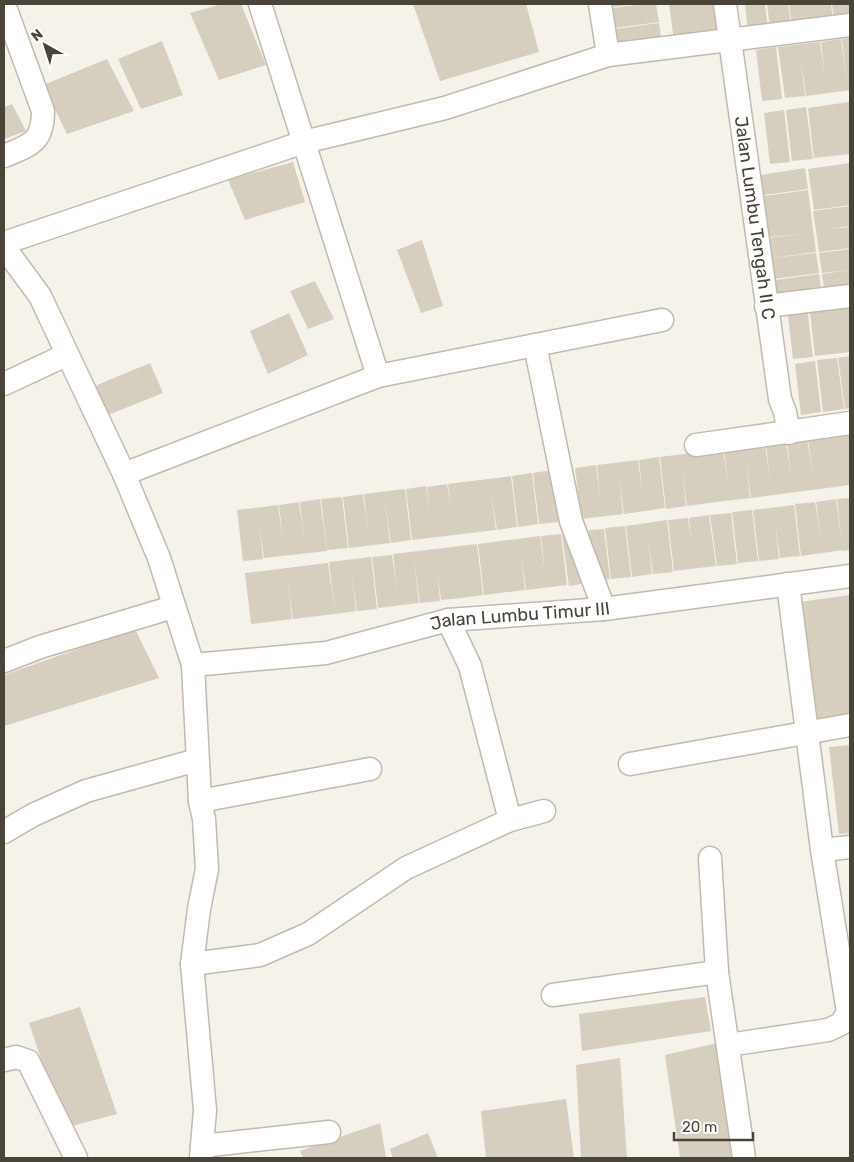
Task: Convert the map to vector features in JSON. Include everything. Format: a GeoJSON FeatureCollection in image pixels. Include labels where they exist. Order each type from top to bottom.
{"type":"FeatureCollection","features":[{"type":"Feature","properties":{"kind":"street"},"geometry":{"type":"LineString","coordinates":[[4,4],[43,111],[43,128],[34,143],[4,156]]}},
{"type":"Feature","properties":{"kind":"street"},"geometry":{"type":"LineString","coordinates":[[260,4],[378,376]]}},
{"type":"Feature","properties":{"kind":"street"},"geometry":{"type":"LineString","coordinates":[[600,4],[608,55]]}},
{"type":"Feature","properties":{"kind":"street","name":"Jalan Lumbu Tengah II C"},"geometry":{"type":"LineString","coordinates":[[725,4],[766,306],[780,399],[785,412],[788,433]]}},
{"type":"Feature","properties":{"kind":"street"},"geometry":{"type":"LineString","coordinates":[[329,1132],[201,1152],[205,1110],[192,964],[207,869],[204,819],[200,802],[192,665],[159,558],[124,474],[66,355],[40,296],[4,245],[304,142],[445,108],[608,55],[850,25]]}},
{"type":"Feature","properties":{"kind":"street"},"geometry":{"type":"LineString","coordinates":[[766,306],[850,296]]}},
{"type":"Feature","properties":{"kind":"street"},"geometry":{"type":"LineString","coordinates":[[124,474],[378,376],[500,350],[535,346],[662,320]]}},
{"type":"Feature","properties":{"kind":"street"},"geometry":{"type":"LineString","coordinates":[[535,346],[571,521],[604,609]]}},
{"type":"Feature","properties":{"kind":"street"},"geometry":{"type":"LineString","coordinates":[[4,384],[66,355]]}},
{"type":"Feature","properties":{"kind":"street"},"geometry":{"type":"LineString","coordinates":[[696,445],[850,423]]}},
{"type":"Feature","properties":{"kind":"street","name":"Jalan Lumbu Timur III"},"geometry":{"type":"LineString","coordinates":[[192,665],[326,653],[448,620],[604,609],[850,576]]}},
{"type":"Feature","properties":{"kind":"street"},"geometry":{"type":"LineString","coordinates":[[728,1045],[828,1030],[841,1024],[848,1012],[822,850],[788,584]]}},
{"type":"Feature","properties":{"kind":"street"},"geometry":{"type":"LineString","coordinates":[[4,661],[40,647],[173,607]]}},
{"type":"Feature","properties":{"kind":"street"},"geometry":{"type":"LineString","coordinates":[[448,620],[470,666],[510,820]]}},
{"type":"Feature","properties":{"kind":"street"},"geometry":{"type":"LineString","coordinates":[[630,764],[807,731],[850,725]]}},
{"type":"Feature","properties":{"kind":"street"},"geometry":{"type":"LineString","coordinates":[[4,832],[33,815],[86,791],[197,760]]}},
{"type":"Feature","properties":{"kind":"street"},"geometry":{"type":"LineString","coordinates":[[200,802],[370,769]]}},
{"type":"Feature","properties":{"kind":"street"},"geometry":{"type":"LineString","coordinates":[[192,964],[260,954],[308,934],[406,868],[510,820],[544,811]]}},
{"type":"Feature","properties":{"kind":"street"},"geometry":{"type":"LineString","coordinates":[[822,850],[850,847]]}},
{"type":"Feature","properties":{"kind":"street"},"geometry":{"type":"LineString","coordinates":[[710,858],[717,972],[744,1158]]}},
{"type":"Feature","properties":{"kind":"street"},"geometry":{"type":"LineString","coordinates":[[553,995],[717,972]]}},
{"type":"Feature","properties":{"kind":"street"},"geometry":{"type":"LineString","coordinates":[[4,1060],[16,1057],[28,1061],[76,1158]]}},
{"type":"Feature","properties":{"kind":"building"},"geometry":{"type":"Polygon","coordinates":[[[222,4],[241,4],[266,65],[219,80],[190,13],[222,4]]]}},
{"type":"Feature","properties":{"kind":"building"},"geometry":{"type":"Polygon","coordinates":[[[413,4],[526,4],[539,52],[440,81],[413,4]]]}},
{"type":"Feature","properties":{"kind":"building"},"geometry":{"type":"Polygon","coordinates":[[[604,4],[630,4],[630,5],[605,8],[604,4]]]}},
{"type":"Feature","properties":{"kind":"building"},"geometry":{"type":"Polygon","coordinates":[[[656,4],[659,22],[608,29],[605,9],[656,4]]]}},
{"type":"Feature","properties":{"kind":"building"},"geometry":{"type":"Polygon","coordinates":[[[669,4],[721,4],[725,34],[674,41],[669,4]]]}},
{"type":"Feature","properties":{"kind":"building"},"geometry":{"type":"Polygon","coordinates":[[[745,4],[765,4],[768,29],[748,31],[745,4]]]}},
{"type":"Feature","properties":{"kind":"building"},"geometry":{"type":"Polygon","coordinates":[[[767,4],[788,4],[791,26],[770,28],[767,4]]]}},
{"type":"Feature","properties":{"kind":"building"},"geometry":{"type":"Polygon","coordinates":[[[789,4],[831,4],[833,20],[792,26],[789,4]]]}},
{"type":"Feature","properties":{"kind":"building"},"geometry":{"type":"Polygon","coordinates":[[[832,4],[850,4],[850,18],[834,20],[832,4]]]}},
{"type":"Feature","properties":{"kind":"building"},"geometry":{"type":"Polygon","coordinates":[[[659,23],[662,43],[611,50],[608,30],[659,23]]]}},
{"type":"Feature","properties":{"kind":"building"},"geometry":{"type":"Polygon","coordinates":[[[850,38],[850,90],[806,96],[801,59],[805,96],[785,98],[778,47],[820,42],[825,78],[821,42],[841,39],[847,83],[842,39],[850,38]]]}},
{"type":"Feature","properties":{"kind":"building"},"geometry":{"type":"Polygon","coordinates":[[[162,41],[183,95],[141,109],[118,59],[162,41]]]}},
{"type":"Feature","properties":{"kind":"building"},"geometry":{"type":"Polygon","coordinates":[[[776,47],[782,99],[762,101],[756,50],[776,47]]]}},
{"type":"Feature","properties":{"kind":"building"},"geometry":{"type":"Polygon","coordinates":[[[107,59],[134,111],[67,134],[43,85],[107,59]]]}},
{"type":"Feature","properties":{"kind":"building"},"geometry":{"type":"Polygon","coordinates":[[[849,102],[850,154],[814,158],[808,108],[849,102]]]}},
{"type":"Feature","properties":{"kind":"building"},"geometry":{"type":"Polygon","coordinates":[[[12,104],[26,131],[4,139],[4,107],[12,104]]]}},
{"type":"Feature","properties":{"kind":"building"},"geometry":{"type":"Polygon","coordinates":[[[806,107],[813,159],[792,161],[786,110],[806,107]]]}},
{"type":"Feature","properties":{"kind":"building"},"geometry":{"type":"Polygon","coordinates":[[[784,110],[790,162],[770,164],[764,113],[784,110]]]}},
{"type":"Feature","properties":{"kind":"building"},"geometry":{"type":"Polygon","coordinates":[[[293,162],[305,202],[245,220],[228,180],[293,162]]]}},
{"type":"Feature","properties":{"kind":"building"},"geometry":{"type":"Polygon","coordinates":[[[850,163],[850,205],[814,210],[808,169],[850,163]]]}},
{"type":"Feature","properties":{"kind":"building"},"geometry":{"type":"Polygon","coordinates":[[[805,168],[808,189],[756,196],[754,176],[805,168]]]}},
{"type":"Feature","properties":{"kind":"building"},"geometry":{"type":"Polygon","coordinates":[[[808,190],[816,252],[772,258],[816,253],[819,273],[767,280],[762,239],[798,234],[762,238],[756,197],[808,190]]]}},
{"type":"Feature","properties":{"kind":"building"},"geometry":{"type":"Polygon","coordinates":[[[850,206],[850,226],[831,229],[850,227],[850,248],[819,252],[813,211],[850,206]]]}},
{"type":"Feature","properties":{"kind":"building"},"geometry":{"type":"Polygon","coordinates":[[[422,240],[443,306],[421,313],[397,250],[422,240]]]}},
{"type":"Feature","properties":{"kind":"building"},"geometry":{"type":"Polygon","coordinates":[[[850,249],[850,270],[822,273],[819,253],[850,249]]]}},
{"type":"Feature","properties":{"kind":"building"},"geometry":{"type":"Polygon","coordinates":[[[850,270],[850,291],[825,295],[822,274],[850,270]]]}},
{"type":"Feature","properties":{"kind":"building"},"geometry":{"type":"Polygon","coordinates":[[[819,274],[822,294],[771,302],[768,281],[819,274]]]}},
{"type":"Feature","properties":{"kind":"building"},"geometry":{"type":"Polygon","coordinates":[[[315,281],[334,319],[308,329],[290,291],[315,281]]]}},
{"type":"Feature","properties":{"kind":"building"},"geometry":{"type":"Polygon","coordinates":[[[850,300],[850,352],[815,356],[809,305],[850,300]]]}},
{"type":"Feature","properties":{"kind":"building"},"geometry":{"type":"Polygon","coordinates":[[[807,306],[813,357],[793,359],[787,308],[807,306]]]}},
{"type":"Feature","properties":{"kind":"building"},"geometry":{"type":"Polygon","coordinates":[[[289,313],[308,355],[268,374],[250,331],[289,313]]]}},
{"type":"Feature","properties":{"kind":"building"},"geometry":{"type":"Polygon","coordinates":[[[850,356],[850,408],[845,409],[838,358],[850,356]]]}},
{"type":"Feature","properties":{"kind":"building"},"geometry":{"type":"Polygon","coordinates":[[[837,358],[844,409],[823,412],[817,360],[837,358]]]}},
{"type":"Feature","properties":{"kind":"building"},"geometry":{"type":"Polygon","coordinates":[[[815,361],[821,412],[801,415],[795,364],[815,361]]]}},
{"type":"Feature","properties":{"kind":"building"},"geometry":{"type":"Polygon","coordinates":[[[150,363],[163,393],[103,417],[90,388],[150,363]]]}},
{"type":"Feature","properties":{"kind":"building"},"geometry":{"type":"Polygon","coordinates":[[[850,433],[850,485],[751,498],[746,461],[750,498],[687,506],[682,469],[686,506],[666,509],[660,457],[723,449],[728,486],[724,449],[765,444],[770,480],[766,444],[786,441],[791,478],[787,441],[807,439],[813,475],[808,439],[850,433]]]}},
{"type":"Feature","properties":{"kind":"building"},"geometry":{"type":"Polygon","coordinates":[[[659,457],[665,508],[624,514],[619,477],[623,514],[581,519],[564,470],[573,468],[580,509],[575,468],[596,465],[600,502],[597,465],[638,460],[643,496],[639,460],[659,457]]]}},
{"type":"Feature","properties":{"kind":"building"},"geometry":{"type":"Polygon","coordinates":[[[553,470],[559,522],[539,524],[533,473],[553,470]]]}},
{"type":"Feature","properties":{"kind":"building"},"geometry":{"type":"Polygon","coordinates":[[[532,473],[538,524],[518,527],[512,476],[532,473]]]}},
{"type":"Feature","properties":{"kind":"building"},"geometry":{"type":"Polygon","coordinates":[[[511,476],[517,527],[497,530],[491,493],[496,530],[412,540],[406,489],[426,486],[429,511],[427,487],[447,484],[451,508],[448,484],[511,476]]]}},
{"type":"Feature","properties":{"kind":"building"},"geometry":{"type":"Polygon","coordinates":[[[405,489],[411,540],[391,543],[385,499],[390,543],[349,548],[343,497],[363,494],[368,531],[364,494],[405,489]]]}},
{"type":"Feature","properties":{"kind":"building"},"geometry":{"type":"Polygon","coordinates":[[[342,497],[348,548],[327,550],[321,499],[342,497]]]}},
{"type":"Feature","properties":{"kind":"building"},"geometry":{"type":"Polygon","coordinates":[[[850,498],[850,550],[843,551],[837,499],[850,498]]]}},
{"type":"Feature","properties":{"kind":"building"},"geometry":{"type":"Polygon","coordinates":[[[320,499],[327,551],[264,558],[259,522],[263,559],[243,561],[237,510],[278,505],[283,541],[279,505],[299,502],[304,538],[300,502],[320,499]]]}},
{"type":"Feature","properties":{"kind":"building"},"geometry":{"type":"Polygon","coordinates":[[[836,499],[843,550],[801,556],[795,504],[815,502],[821,538],[816,502],[836,499]]]}},
{"type":"Feature","properties":{"kind":"building"},"geometry":{"type":"Polygon","coordinates":[[[794,505],[800,556],[780,558],[775,522],[779,559],[759,561],[753,510],[794,505]]]}},
{"type":"Feature","properties":{"kind":"building"},"geometry":{"type":"Polygon","coordinates":[[[752,510],[758,561],[738,563],[732,512],[752,510]]]}},
{"type":"Feature","properties":{"kind":"building"},"geometry":{"type":"Polygon","coordinates":[[[731,513],[737,564],[717,566],[710,515],[731,513]]]}},
{"type":"Feature","properties":{"kind":"building"},"geometry":{"type":"Polygon","coordinates":[[[709,515],[716,566],[674,571],[668,520],[688,518],[691,542],[689,518],[709,515]]]}},
{"type":"Feature","properties":{"kind":"building"},"geometry":{"type":"Polygon","coordinates":[[[667,520],[673,572],[653,574],[648,538],[652,574],[632,577],[626,526],[667,520]]]}},
{"type":"Feature","properties":{"kind":"building"},"geometry":{"type":"Polygon","coordinates":[[[625,526],[631,577],[611,579],[605,528],[625,526]]]}},
{"type":"Feature","properties":{"kind":"building"},"geometry":{"type":"Polygon","coordinates":[[[604,529],[610,579],[595,581],[589,530],[604,529]]]}},
{"type":"Feature","properties":{"kind":"building"},"geometry":{"type":"Polygon","coordinates":[[[574,533],[581,584],[569,586],[562,535],[574,533]]]}},
{"type":"Feature","properties":{"kind":"building"},"geometry":{"type":"Polygon","coordinates":[[[561,534],[567,585],[526,590],[521,554],[525,590],[484,595],[478,544],[540,536],[545,573],[541,536],[561,534]]]}},
{"type":"Feature","properties":{"kind":"building"},"geometry":{"type":"Polygon","coordinates":[[[477,544],[483,595],[441,600],[438,576],[440,601],[420,603],[414,559],[419,603],[378,608],[372,557],[392,555],[397,591],[393,554],[477,544]]]}},
{"type":"Feature","properties":{"kind":"building"},"geometry":{"type":"Polygon","coordinates":[[[371,557],[377,609],[357,611],[352,575],[356,611],[335,614],[329,562],[371,557]]]}},
{"type":"Feature","properties":{"kind":"building"},"geometry":{"type":"Polygon","coordinates":[[[328,563],[335,614],[293,619],[288,582],[292,619],[251,624],[245,573],[328,563]]]}},
{"type":"Feature","properties":{"kind":"building"},"geometry":{"type":"Polygon","coordinates":[[[850,595],[850,714],[818,719],[799,602],[850,595]]]}},
{"type":"Feature","properties":{"kind":"building"},"geometry":{"type":"Polygon","coordinates":[[[135,629],[159,678],[4,726],[4,675],[135,629]]]}},
{"type":"Feature","properties":{"kind":"building"},"geometry":{"type":"Polygon","coordinates":[[[850,745],[850,833],[839,834],[829,747],[850,745]]]}},
{"type":"Feature","properties":{"kind":"building"},"geometry":{"type":"Polygon","coordinates":[[[705,997],[711,1031],[582,1051],[579,1014],[705,997]]]}},
{"type":"Feature","properties":{"kind":"building"},"geometry":{"type":"Polygon","coordinates":[[[80,1007],[117,1114],[64,1128],[29,1023],[80,1007]]]}},
{"type":"Feature","properties":{"kind":"building"},"geometry":{"type":"Polygon","coordinates":[[[717,1043],[734,1158],[680,1158],[665,1055],[717,1043]]]}},
{"type":"Feature","properties":{"kind":"building"},"geometry":{"type":"Polygon","coordinates":[[[620,1058],[627,1158],[581,1158],[576,1065],[620,1058]]]}},
{"type":"Feature","properties":{"kind":"building"},"geometry":{"type":"Polygon","coordinates":[[[566,1099],[574,1158],[486,1158],[481,1111],[566,1099]]]}},
{"type":"Feature","properties":{"kind":"building"},"geometry":{"type":"Polygon","coordinates":[[[380,1123],[386,1157],[303,1158],[300,1151],[380,1123]]]}},
{"type":"Feature","properties":{"kind":"building"},"geometry":{"type":"Polygon","coordinates":[[[428,1133],[438,1158],[393,1158],[390,1149],[428,1133]]]}}]}
